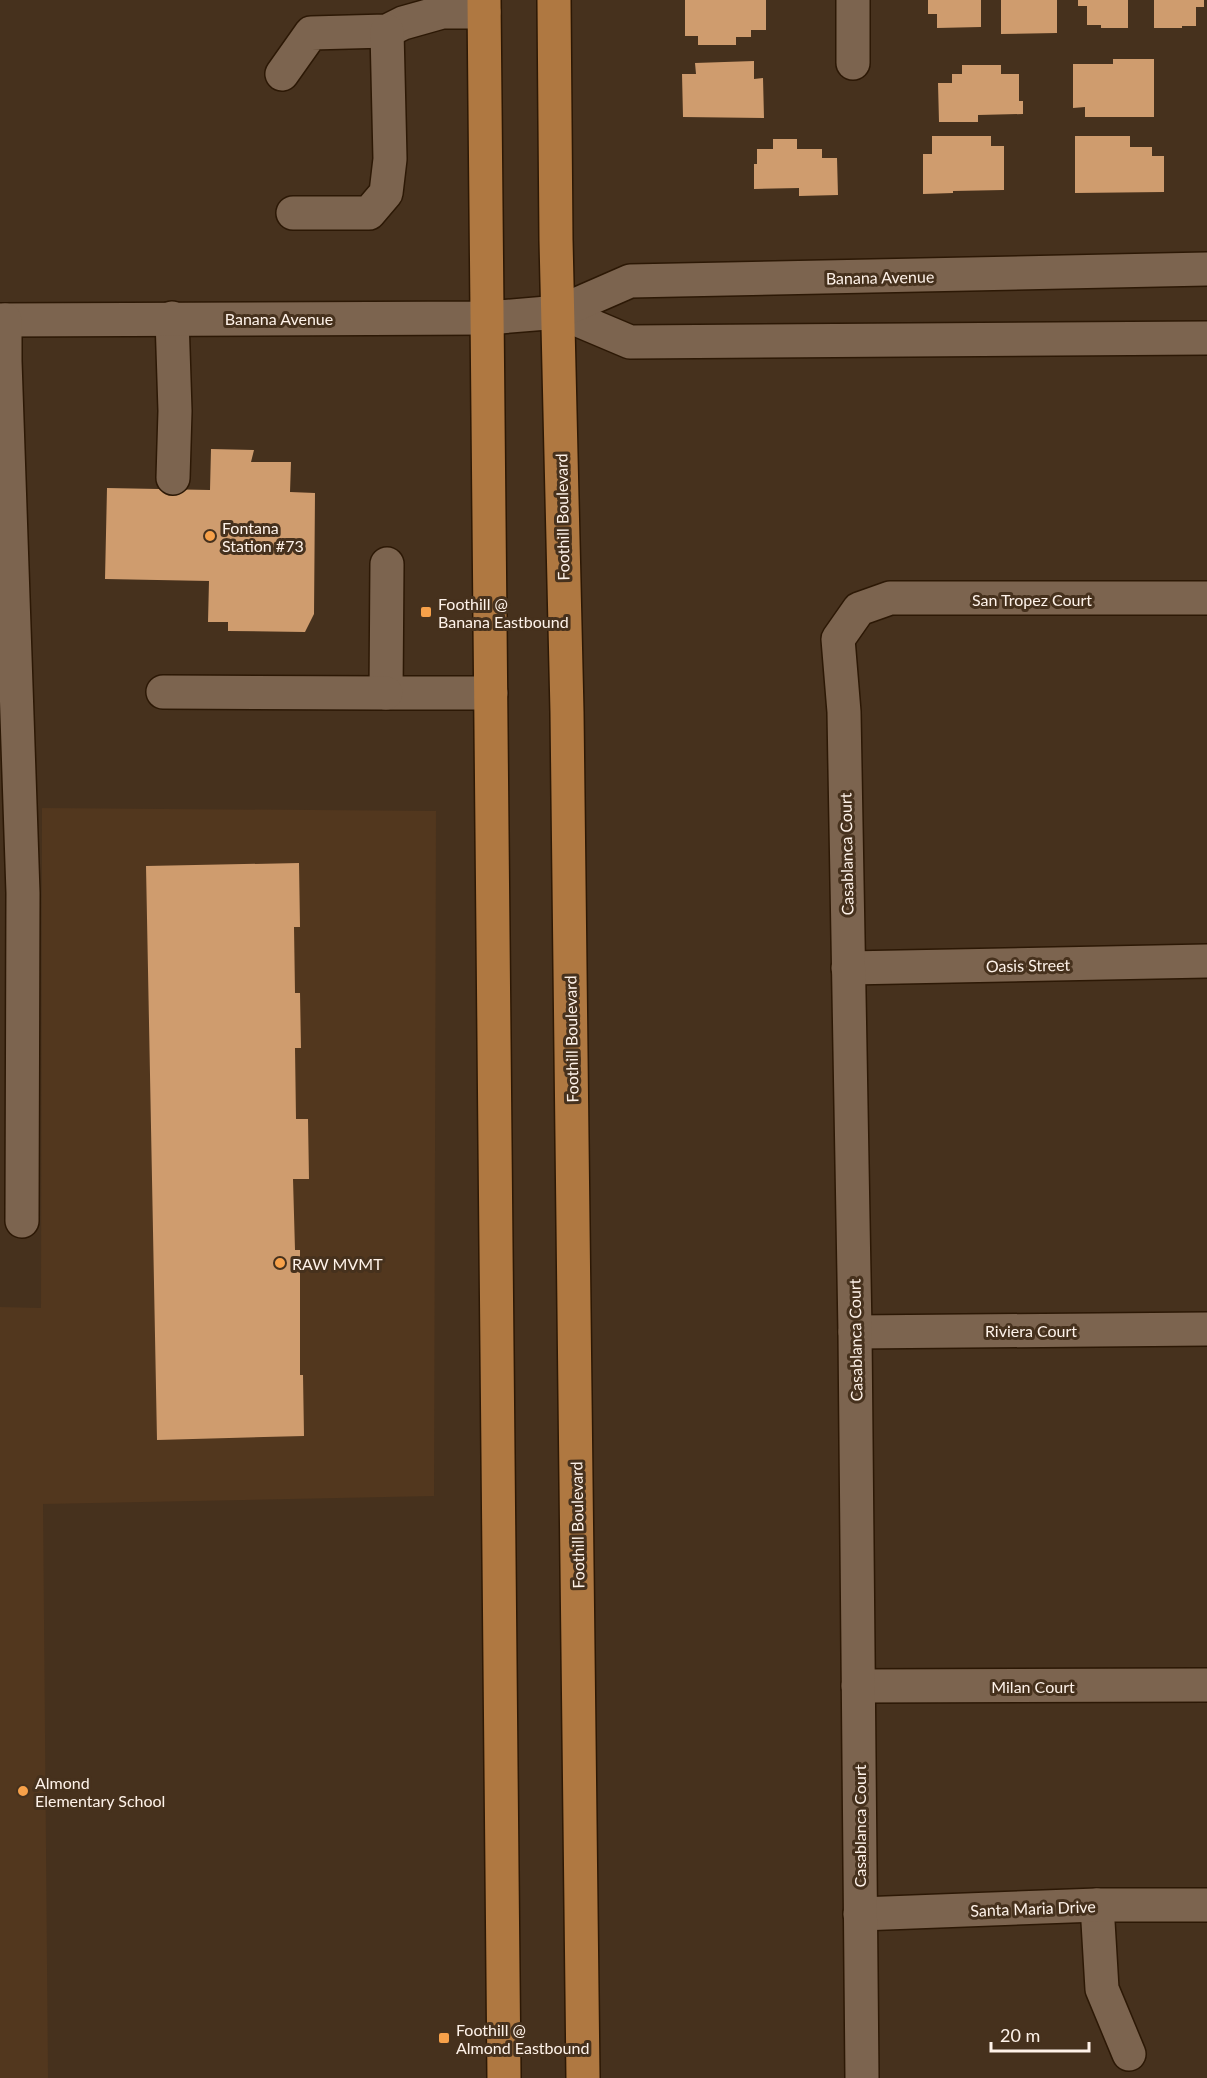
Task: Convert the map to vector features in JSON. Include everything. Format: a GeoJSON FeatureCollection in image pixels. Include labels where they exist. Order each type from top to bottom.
{"type":"FeatureCollection","features":[{"type":"Feature","properties":{"kind":"main road","name":"Foothill Boulevard"},"geometry":{"type":"LineString","coordinates":[[554,0],[556,240],[567,700],[583,2078]]}},
{"type":"Feature","properties":{"kind":"main road"},"geometry":{"type":"LineString","coordinates":[[484,6],[504,2078]]}},
{"type":"Feature","properties":{"kind":"street"},"geometry":{"type":"LineString","coordinates":[[853,0],[854,63]]}},
{"type":"Feature","properties":{"kind":"street"},"geometry":{"type":"LineString","coordinates":[[282,74],[310,33],[387,31],[403,23],[442,12],[484,6]]}},
{"type":"Feature","properties":{"kind":"street"},"geometry":{"type":"LineString","coordinates":[[293,213],[369,213],[386,193],[390,159],[387,31]]}},
{"type":"Feature","properties":{"kind":"street","name":"Banana Avenue"},"geometry":{"type":"LineString","coordinates":[[3,320],[487,318],[559,312],[630,281],[1207,269]]}},
{"type":"Feature","properties":{"kind":"street","name":"Banana Avenue"},"geometry":{"type":"LineString","coordinates":[[559,312],[630,342],[1207,338]]}},
{"type":"Feature","properties":{"kind":"street"},"geometry":{"type":"LineString","coordinates":[[172,318],[175,411],[173,478]]}},
{"type":"Feature","properties":{"kind":"street"},"geometry":{"type":"LineString","coordinates":[[3,320],[23,892],[22,1221]]}},
{"type":"Feature","properties":{"kind":"street"},"geometry":{"type":"LineString","coordinates":[[386,693],[387,564]]}},
{"type":"Feature","properties":{"kind":"street","name":"San Tropez Court"},"geometry":{"type":"LineString","coordinates":[[860,609],[890,598],[1207,598]]}},
{"type":"Feature","properties":{"kind":"street","name":"Casablanca Court"},"geometry":{"type":"LineString","coordinates":[[860,609],[838,639],[844,712],[855,1332],[862,2078]]}},
{"type":"Feature","properties":{"kind":"street"},"geometry":{"type":"LineString","coordinates":[[163,692],[491,693]]}},
{"type":"Feature","properties":{"kind":"street","name":"Oasis Street"},"geometry":{"type":"LineString","coordinates":[[848,968],[1207,962]]}},
{"type":"Feature","properties":{"kind":"street","name":"Riviera Court"},"geometry":{"type":"LineString","coordinates":[[855,1332],[1207,1329]]}},
{"type":"Feature","properties":{"kind":"street","name":"Milan Court"},"geometry":{"type":"LineString","coordinates":[[858,1686],[1207,1685]]}},
{"type":"Feature","properties":{"kind":"street"},"geometry":{"type":"LineString","coordinates":[[1097,1905],[1101,1989],[1129,2054]]}},
{"type":"Feature","properties":{"kind":"street","name":"Santa Maria Drive"},"geometry":{"type":"LineString","coordinates":[[860,1914],[1097,1905],[1207,1905]]}},
{"type":"Feature","properties":{"kind":"shaded area"},"geometry":{"type":"Polygon","coordinates":[[[42,808],[436,811],[434,1496],[43,1504],[48,2078],[0,2078],[0,1307],[41,1308],[42,808]]]}},
{"type":"Feature","properties":{"kind":"building"},"geometry":{"type":"Polygon","coordinates":[[[685,0],[766,0],[766,30],[751,30],[751,37],[736,37],[736,45],[698,45],[698,36],[685,36],[685,0]]]}},
{"type":"Feature","properties":{"kind":"building"},"geometry":{"type":"Polygon","coordinates":[[[928,0],[981,0],[981,27],[937,28],[937,14],[928,14],[928,0]]]}},
{"type":"Feature","properties":{"kind":"building"},"geometry":{"type":"Polygon","coordinates":[[[1001,0],[1057,0],[1057,33],[1001,34],[1001,0]]]}},
{"type":"Feature","properties":{"kind":"building"},"geometry":{"type":"Polygon","coordinates":[[[1078,0],[1128,0],[1128,28],[1101,28],[1101,25],[1087,25],[1087,6],[1078,6],[1078,0]]]}},
{"type":"Feature","properties":{"kind":"building"},"geometry":{"type":"Polygon","coordinates":[[[1154,0],[1204,0],[1204,7],[1196,7],[1196,26],[1154,28],[1154,0]]]}},
{"type":"Feature","properties":{"kind":"building"},"geometry":{"type":"Polygon","coordinates":[[[1113,59],[1154,59],[1154,117],[1085,117],[1085,107],[1073,108],[1073,64],[1113,64],[1113,59]]]}},
{"type":"Feature","properties":{"kind":"building"},"geometry":{"type":"Polygon","coordinates":[[[754,61],[754,79],[763,78],[764,118],[683,117],[682,74],[696,74],[695,63],[754,61]]]}},
{"type":"Feature","properties":{"kind":"building"},"geometry":{"type":"Polygon","coordinates":[[[962,65],[1001,65],[1001,74],[1019,74],[1019,101],[1023,101],[1023,114],[978,115],[978,122],[939,122],[938,83],[952,83],[952,74],[962,74],[962,65]]]}},
{"type":"Feature","properties":{"kind":"building"},"geometry":{"type":"Polygon","coordinates":[[[932,136],[991,136],[991,146],[1004,146],[1004,190],[923,194],[923,154],[932,154],[932,136]]]}},
{"type":"Feature","properties":{"kind":"building"},"geometry":{"type":"Polygon","coordinates":[[[1075,136],[1130,136],[1130,147],[1152,147],[1152,156],[1164,156],[1164,192],[1075,193],[1075,136]]]}},
{"type":"Feature","properties":{"kind":"building"},"geometry":{"type":"Polygon","coordinates":[[[773,139],[797,139],[797,149],[822,149],[822,158],[837,158],[838,195],[799,196],[799,188],[754,189],[754,164],[757,164],[757,149],[773,149],[773,139]]]}},
{"type":"Feature","properties":{"kind":"building","name":"Fontana Station #73"},"geometry":{"type":"Polygon","coordinates":[[[211,449],[254,450],[251,462],[291,462],[290,492],[315,493],[314,614],[305,632],[228,631],[228,622],[208,622],[209,581],[105,579],[107,488],[210,490],[211,449]]]}},
{"type":"Feature","properties":{"kind":"building"},"geometry":{"type":"Polygon","coordinates":[[[299,863],[300,927],[294,927],[295,993],[300,993],[301,1048],[295,1048],[296,1119],[308,1119],[309,1179],[293,1179],[295,1250],[300,1250],[300,1375],[303,1375],[304,1436],[157,1440],[146,866],[299,863]]]}},
{"type":"Feature","properties":{"kind":"place","name":"Fontana Station #73"},"geometry":{"type":"Point","coordinates":[210,536]}},
{"type":"Feature","properties":{"kind":"place","name":"Foothill @ Banana Eastbound"},"geometry":{"type":"Point","coordinates":[426,612]}},
{"type":"Feature","properties":{"kind":"place","name":"RAW MVMT"},"geometry":{"type":"Point","coordinates":[280,1263]}},
{"type":"Feature","properties":{"kind":"place","name":"Almond Elementary School"},"geometry":{"type":"Point","coordinates":[23,1791]}},
{"type":"Feature","properties":{"kind":"place","name":"Foothill @ Almond Eastbound"},"geometry":{"type":"Point","coordinates":[444,2038]}}]}
